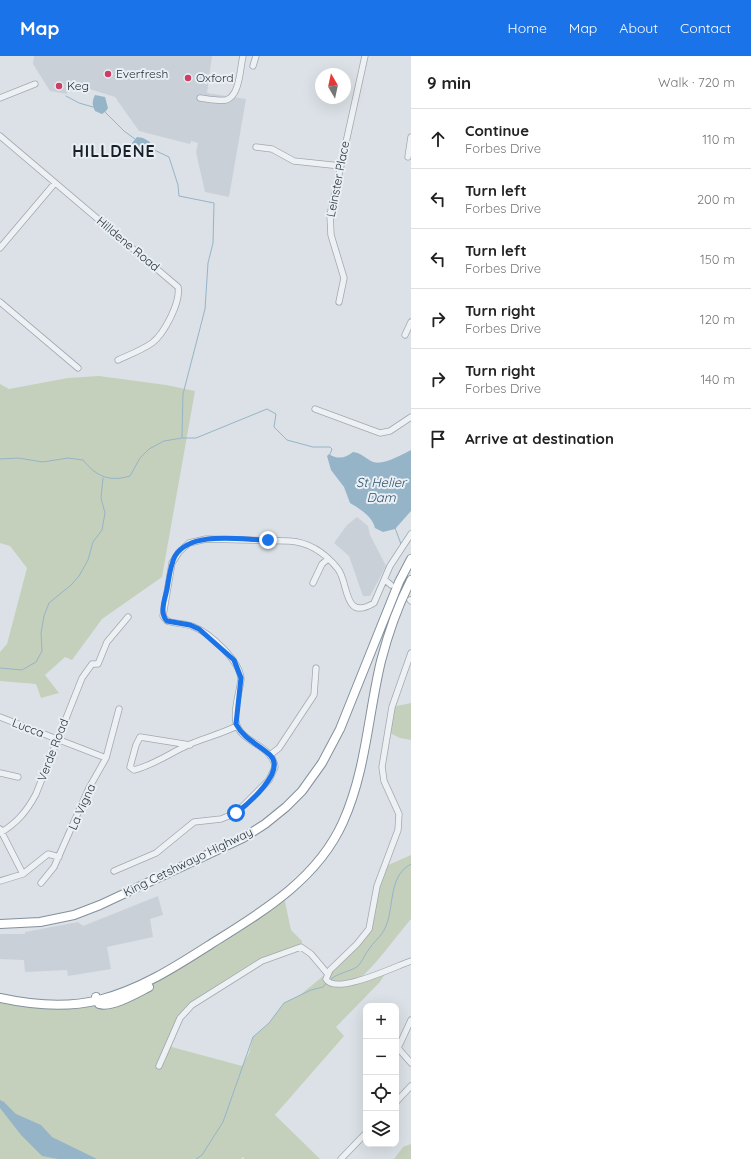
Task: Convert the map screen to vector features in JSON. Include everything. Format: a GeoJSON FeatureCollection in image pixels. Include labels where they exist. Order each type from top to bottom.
{"type":"FeatureCollection","features":[{"type":"Feature","properties":{"kind":"highway","name":"King Cetshwayo Highway"},"geometry":{"type":"LineString","coordinates":[[0,924],[40,922],[74,915],[100,905],[242,839],[265,824],[286,807],[302,791],[333,744],[399,582],[411,558]]}},
{"type":"Feature","properties":{"kind":"highway"},"geometry":{"type":"LineString","coordinates":[[0,998],[46,1004],[96,998],[140,986],[192,956],[275,903],[306,875],[330,846],[340,828],[353,797],[360,773],[386,643],[411,580]]}},
{"type":"Feature","properties":{"kind":"street"},"geometry":{"type":"LineString","coordinates":[[200,98],[225,100],[232,96],[237,85],[243,56]]}},
{"type":"Feature","properties":{"kind":"street"},"geometry":{"type":"LineString","coordinates":[[253,66],[256,56]]}},
{"type":"Feature","properties":{"kind":"street","name":"Leinster Place"},"geometry":{"type":"LineString","coordinates":[[339,302],[344,278],[331,235],[330,224],[365,56]]}},
{"type":"Feature","properties":{"kind":"street"},"geometry":{"type":"LineString","coordinates":[[0,98],[35,84]]}},
{"type":"Feature","properties":{"kind":"street","name":"Hilldene Road"},"geometry":{"type":"LineString","coordinates":[[0,136],[178,287],[177,302],[159,336],[151,344],[118,360]]}},
{"type":"Feature","properties":{"kind":"street"},"geometry":{"type":"LineString","coordinates":[[408,157],[411,137]]}},
{"type":"Feature","properties":{"kind":"street"},"geometry":{"type":"LineString","coordinates":[[256,147],[272,149],[294,160],[341,166]]}},
{"type":"Feature","properties":{"kind":"street"},"geometry":{"type":"LineString","coordinates":[[0,248],[55,182]]}},
{"type":"Feature","properties":{"kind":"street"},"geometry":{"type":"LineString","coordinates":[[0,302],[78,368]]}},
{"type":"Feature","properties":{"kind":"street"},"geometry":{"type":"LineString","coordinates":[[405,335],[411,322]]}},
{"type":"Feature","properties":{"kind":"street"},"geometry":{"type":"LineString","coordinates":[[315,409],[380,433],[390,431],[411,418]]}},
{"type":"Feature","properties":{"kind":"street"},"geometry":{"type":"LineString","coordinates":[[114,871],[156,854],[194,822],[221,819],[236,813],[248,803],[271,777],[275,767],[274,760],[270,755],[242,733],[237,726],[236,716],[241,678],[234,660],[199,629],[190,625],[171,622],[163,616],[170,572],[174,558],[182,548],[190,543],[210,539],[294,541],[312,547],[328,559],[341,574],[347,598],[353,605],[364,608],[374,603],[390,566],[411,534]]}},
{"type":"Feature","properties":{"kind":"street"},"geometry":{"type":"LineString","coordinates":[[312,583],[322,564],[328,559]]}},
{"type":"Feature","properties":{"kind":"street"},"geometry":{"type":"LineString","coordinates":[[385,580],[391,585]]}},
{"type":"Feature","properties":{"kind":"street","name":"Verde Road"},"geometry":{"type":"LineString","coordinates":[[1,832],[15,823],[27,810],[36,794],[56,739],[82,678],[90,666],[94,663],[98,664],[107,642],[128,617]]}},
{"type":"Feature","properties":{"kind":"street"},"geometry":{"type":"LineString","coordinates":[[327,973],[357,944],[369,929],[378,882],[398,830],[399,814],[384,781],[382,766],[392,707],[411,653]]}},
{"type":"Feature","properties":{"kind":"street"},"geometry":{"type":"LineString","coordinates":[[270,755],[279,748],[314,695],[316,668]]}},
{"type":"Feature","properties":{"kind":"street","name":"La Vigna"},"geometry":{"type":"LineString","coordinates":[[41,883],[51,872],[59,857],[89,788],[106,758],[119,709]]}},
{"type":"Feature","properties":{"kind":"street","name":"Lucca"},"geometry":{"type":"LineString","coordinates":[[0,717],[56,739]]}},
{"type":"Feature","properties":{"kind":"street"},"geometry":{"type":"LineString","coordinates":[[190,745],[140,737],[130,764],[130,768],[134,770],[147,766],[190,745],[237,726]]}},
{"type":"Feature","properties":{"kind":"street"},"geometry":{"type":"LineString","coordinates":[[56,739],[106,758]]}},
{"type":"Feature","properties":{"kind":"street"},"geometry":{"type":"LineString","coordinates":[[0,773],[18,777]]}},
{"type":"Feature","properties":{"kind":"street"},"geometry":{"type":"LineString","coordinates":[[1,832],[23,874]]}},
{"type":"Feature","properties":{"kind":"street"},"geometry":{"type":"LineString","coordinates":[[0,881],[23,874],[46,855],[53,854],[59,857]]}},
{"type":"Feature","properties":{"kind":"street"},"geometry":{"type":"LineString","coordinates":[[159,1066],[184,1012],[192,1005],[262,961],[301,947],[311,954],[327,973],[330,983],[340,985],[351,983],[411,961]]}},
{"type":"Feature","properties":{"kind":"street"},"geometry":{"type":"LineString","coordinates":[[399,1043],[411,1020]]}},
{"type":"Feature","properties":{"kind":"street"},"geometry":{"type":"LineString","coordinates":[[399,1049],[411,1063]]}},
{"type":"Feature","properties":{"kind":"street"},"geometry":{"type":"LineString","coordinates":[[399,1099],[411,1086]]}},
{"type":"Feature","properties":{"kind":"street"},"geometry":{"type":"LineString","coordinates":[[341,1159],[363,1136]]}},
{"type":"Feature","properties":{"kind":"shaded area"},"geometry":{"type":"Polygon","coordinates":[[[34,56],[212,56],[207,93],[246,99],[229,197],[205,192],[196,152],[198,143],[191,141],[190,144],[139,131],[115,97],[74,84],[66,94],[50,91],[33,64],[34,56]]]}},
{"type":"Feature","properties":{"kind":"shaded area"},"geometry":{"type":"Polygon","coordinates":[[[357,517],[368,526],[370,535],[386,566],[370,596],[363,596],[349,556],[334,543],[347,525],[357,517]]]}},
{"type":"Feature","properties":{"kind":"shaded area"},"geometry":{"type":"Polygon","coordinates":[[[158,896],[163,915],[150,919],[153,937],[107,947],[111,969],[68,976],[67,970],[25,972],[24,960],[0,959],[0,934],[25,934],[25,932],[78,922],[83,926],[158,896]]]}},
{"type":"Feature","properties":{"kind":"green space"},"geometry":{"type":"Polygon","coordinates":[[[99,376],[166,385],[195,391],[162,577],[102,619],[72,660],[65,657],[45,675],[59,693],[41,698],[36,684],[0,681],[0,652],[7,644],[27,568],[10,546],[0,543],[0,384],[9,389],[68,378],[99,376]]]}},
{"type":"Feature","properties":{"kind":"green space"},"geometry":{"type":"Polygon","coordinates":[[[411,703],[411,740],[400,738],[388,732],[392,707],[411,703]]]}},
{"type":"Feature","properties":{"kind":"green space"},"geometry":{"type":"Polygon","coordinates":[[[411,855],[411,919],[379,959],[357,981],[388,970],[379,983],[336,1027],[344,1036],[275,1115],[320,1159],[244,1159],[243,1157],[241,1159],[0,1159],[0,998],[66,1004],[141,986],[284,897],[291,930],[302,941],[301,947],[268,958],[183,1012],[168,1046],[242,1066],[249,1053],[253,1037],[269,1023],[284,1003],[300,995],[327,973],[367,933],[384,867],[411,855]]]}},
{"type":"Feature","properties":{"kind":"green space"},"geometry":{"type":"Polygon","coordinates":[[[411,1144],[411,1159],[394,1159],[403,1147],[411,1144]]]}},
{"type":"Feature","properties":{"kind":"water"},"geometry":{"type":"Polygon","coordinates":[[[95,95],[105,97],[108,108],[102,114],[94,109],[93,99],[95,95]]]}},
{"type":"Feature","properties":{"kind":"water"},"geometry":{"type":"Polygon","coordinates":[[[137,137],[143,138],[150,142],[149,150],[141,152],[134,148],[132,143],[137,137]]]}},
{"type":"Feature","properties":{"kind":"water","name":"St Helier Dam"},"geometry":{"type":"Polygon","coordinates":[[[411,450],[411,511],[395,529],[383,532],[375,528],[365,513],[350,503],[344,487],[331,470],[327,456],[329,454],[342,458],[353,452],[360,454],[371,461],[380,463],[391,460],[411,450]]]}},
{"type":"Feature","properties":{"kind":"water"},"geometry":{"type":"Polygon","coordinates":[[[0,1100],[16,1114],[41,1125],[52,1137],[97,1159],[58,1159],[42,1156],[21,1135],[0,1108],[0,1100]]]}},
{"type":"Feature","properties":{"kind":"waterway"},"geometry":{"type":"LineString","coordinates":[[66,96],[79,103],[93,107]]}},
{"type":"Feature","properties":{"kind":"waterway"},"geometry":{"type":"LineString","coordinates":[[105,112],[124,131],[135,139]]}},
{"type":"Feature","properties":{"kind":"waterway"},"geometry":{"type":"LineString","coordinates":[[150,148],[169,157],[178,185],[179,196],[214,203],[213,243],[208,263],[205,309],[183,394],[182,437]]}},
{"type":"Feature","properties":{"kind":"waterway"},"geometry":{"type":"LineString","coordinates":[[0,459],[18,458],[43,462],[68,458],[83,460],[93,471],[104,477],[123,478],[130,476],[140,458],[149,449],[164,441],[182,438],[196,438],[267,409],[276,414],[274,427],[287,440],[313,447],[330,447],[332,449],[330,454]]}},
{"type":"Feature","properties":{"kind":"waterway"},"geometry":{"type":"LineString","coordinates":[[0,668],[22,670],[36,662],[42,651],[41,633],[44,616],[49,603],[71,585],[79,576],[88,560],[93,542],[102,530],[105,513],[101,498],[103,478]]}},
{"type":"Feature","properties":{"kind":"waterway"},"geometry":{"type":"LineString","coordinates":[[395,528],[401,544]]}},
{"type":"Feature","properties":{"kind":"waterway"},"geometry":{"type":"LineString","coordinates":[[330,980],[333,977],[359,965],[383,932],[387,924],[392,895],[398,877],[403,870],[411,864]]}},
{"type":"Feature","properties":{"kind":"waterway"},"geometry":{"type":"LineString","coordinates":[[196,1159],[202,1155],[223,1122],[253,1037],[269,1023],[284,1003],[311,990],[323,987],[327,982]]}},
{"type":"Feature","properties":{"kind":"place","name":"Everfresh"},"geometry":{"type":"Point","coordinates":[108,74]}},
{"type":"Feature","properties":{"kind":"place","name":"Oxford"},"geometry":{"type":"Point","coordinates":[188,78]}},
{"type":"Feature","properties":{"kind":"place","name":"Keg"},"geometry":{"type":"Point","coordinates":[59,86]}},
{"type":"Feature","properties":{"kind":"district","name":"HILLDENE"},"geometry":{"type":"Point","coordinates":[114,151]}},
{"type":"Feature","properties":{"kind":"route"},"geometry":{"type":"LineString","coordinates":[[236,813],[248,803],[269,780],[274,773],[274,760],[242,733],[236,724],[235,720],[241,678],[240,672],[234,660],[199,629],[190,625],[167,621],[162,612],[172,563],[177,554],[186,545],[202,539],[268,540]]}}]}
